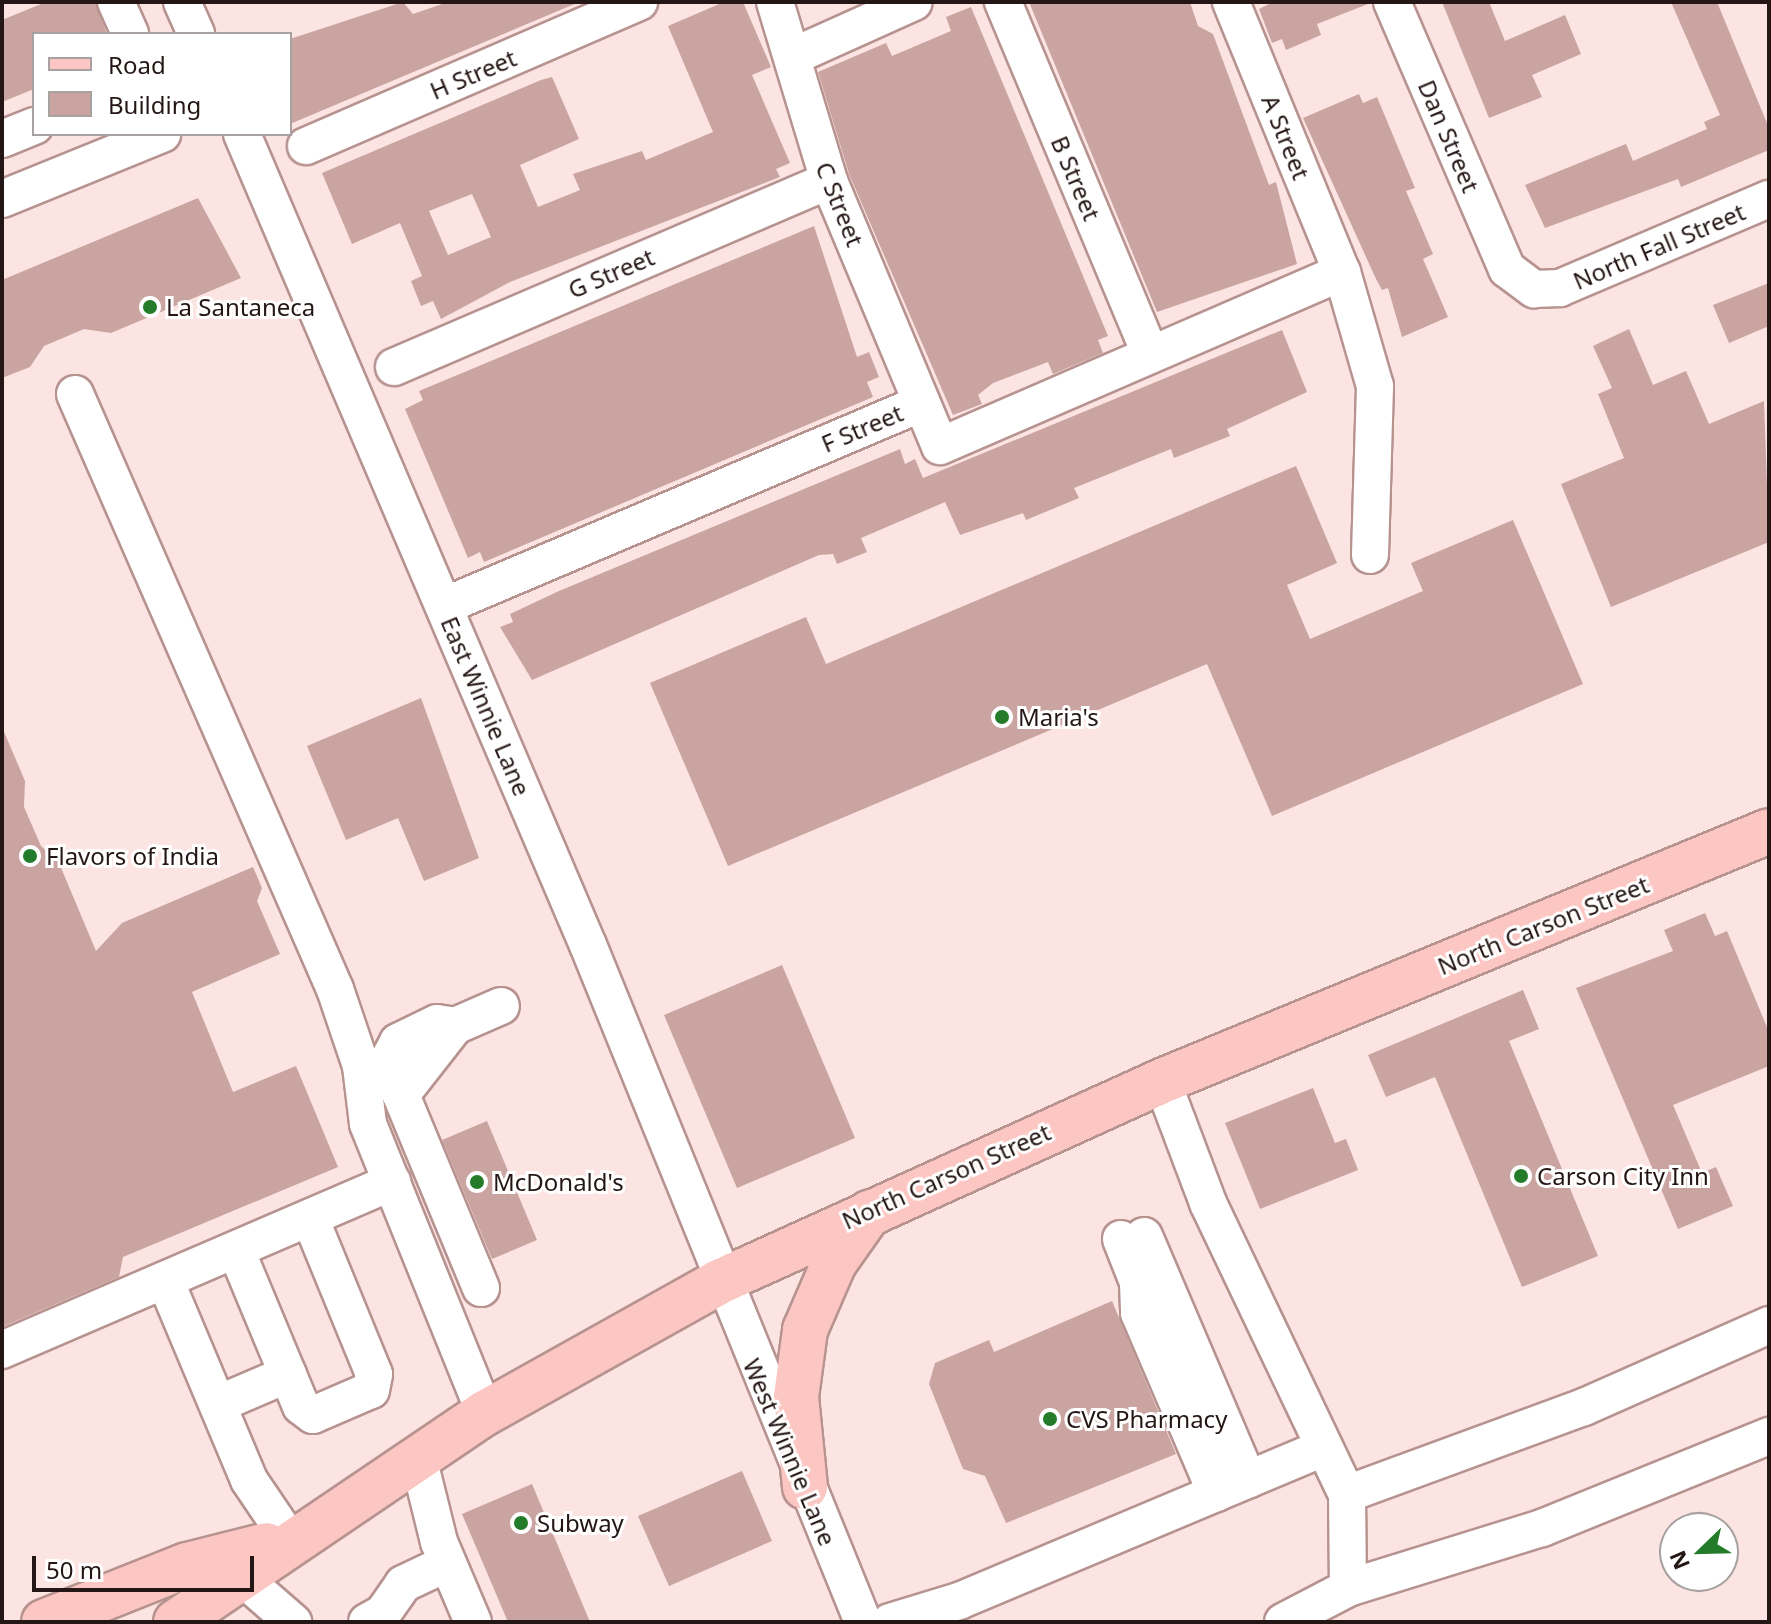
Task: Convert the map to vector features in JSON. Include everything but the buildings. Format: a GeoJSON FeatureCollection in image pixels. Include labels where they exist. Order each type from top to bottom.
{"type":"FeatureCollection","features":[{"type":"Feature","properties":{"kind":"main road","name":"North Carson Street"},"geometry":{"type":"LineString","coordinates":[[176,1622],[289,1539],[485,1413],[719,1282],[871,1210],[1162,1081],[1769,831]]}},
{"type":"Feature","properties":{"kind":"main road"},"geometry":{"type":"LineString","coordinates":[[805,1487],[796,1397],[805,1330],[834,1263],[871,1210]]}},
{"type":"Feature","properties":{"kind":"main road"},"geometry":{"type":"LineString","coordinates":[[44,1622],[187,1565],[289,1539]]}},
{"type":"Feature","properties":{"kind":"street"},"geometry":{"type":"LineString","coordinates":[[116,2],[129,32]]}},
{"type":"Feature","properties":{"kind":"street"},"geometry":{"type":"LineString","coordinates":[[182,2],[195,32]]}},
{"type":"Feature","properties":{"kind":"street","name":"H Street"},"geometry":{"type":"LineString","coordinates":[[306,146],[639,2]]}},
{"type":"Feature","properties":{"kind":"street","name":"C Street"},"geometry":{"type":"LineString","coordinates":[[775,2],[796,55],[794,82],[829,181],[922,403]]}},
{"type":"Feature","properties":{"kind":"street"},"geometry":{"type":"LineString","coordinates":[[796,55],[914,2]]}},
{"type":"Feature","properties":{"kind":"street","name":"B Street"},"geometry":{"type":"LineString","coordinates":[[1003,2],[1150,353]]}},
{"type":"Feature","properties":{"kind":"street","name":"A Street"},"geometry":{"type":"LineString","coordinates":[[1231,2],[1342,272],[1375,386],[1370,555]]}},
{"type":"Feature","properties":{"kind":"street","name":"Dan Street"},"geometry":{"type":"LineString","coordinates":[[1392,2],[1507,269]]}},
{"type":"Feature","properties":{"kind":"street"},"geometry":{"type":"LineString","coordinates":[[2,139],[32,127]]}},
{"type":"Feature","properties":{"kind":"street"},"geometry":{"type":"LineString","coordinates":[[2,199],[157,136]]}},
{"type":"Feature","properties":{"kind":"street","name":"East Winnie Lane"},"geometry":{"type":"LineString","coordinates":[[243,136],[444,606],[719,1282]]}},
{"type":"Feature","properties":{"kind":"street","name":"G Street"},"geometry":{"type":"LineString","coordinates":[[394,367],[829,181]]}},
{"type":"Feature","properties":{"kind":"street","name":"North Fall Street"},"geometry":{"type":"LineString","coordinates":[[1507,269],[1534,289],[1560,288],[1769,199]]}},
{"type":"Feature","properties":{"kind":"street","name":"F Street"},"geometry":{"type":"LineString","coordinates":[[444,606],[922,403],[940,446],[1342,272]]}},
{"type":"Feature","properties":{"kind":"street"},"geometry":{"type":"LineString","coordinates":[[75,394],[335,989],[361,1066],[368,1124],[485,1413]]}},
{"type":"Feature","properties":{"kind":"street"},"geometry":{"type":"LineString","coordinates":[[481,1288],[389,1059],[398,1042],[437,1023],[455,1026],[501,1006]]}},
{"type":"Feature","properties":{"kind":"street"},"geometry":{"type":"LineString","coordinates":[[1162,1081],[1208,1203],[1320,1449],[1347,1494],[1348,1588]]}},
{"type":"Feature","properties":{"kind":"street"},"geometry":{"type":"LineString","coordinates":[[2,1350],[392,1182]]}},
{"type":"Feature","properties":{"kind":"street"},"geometry":{"type":"LineString","coordinates":[[236,1250],[301,1406],[313,1415],[371,1390],[374,1374],[310,1218]]}},
{"type":"Feature","properties":{"kind":"street"},"geometry":{"type":"LineString","coordinates":[[1131,1235],[1139,1313],[1232,1486]]}},
{"type":"Feature","properties":{"kind":"street"},"geometry":{"type":"LineString","coordinates":[[165,1280],[249,1480],[289,1539]]}},
{"type":"Feature","properties":{"kind":"street","name":"West Winnie Lane"},"geometry":{"type":"LineString","coordinates":[[719,1282],[863,1622]]}},
{"type":"Feature","properties":{"kind":"street"},"geometry":{"type":"LineString","coordinates":[[1347,1494],[1584,1407],[1769,1325]]}},
{"type":"Feature","properties":{"kind":"street"},"geometry":{"type":"LineString","coordinates":[[218,1404],[288,1374]]}},
{"type":"Feature","properties":{"kind":"street"},"geometry":{"type":"LineString","coordinates":[[1283,1622],[1348,1588],[1542,1528],[1769,1436]]}},
{"type":"Feature","properties":{"kind":"street"},"geometry":{"type":"LineString","coordinates":[[890,1622],[1320,1449]]}},
{"type":"Feature","properties":{"kind":"street"},"geometry":{"type":"LineString","coordinates":[[418,1457],[447,1563],[473,1622]]}},
{"type":"Feature","properties":{"kind":"street"},"geometry":{"type":"LineString","coordinates":[[379,1619],[403,1584],[447,1563]]}},
{"type":"Feature","properties":{"kind":"street"},"geometry":{"type":"LineString","coordinates":[[239,1575],[293,1622]]}},
{"type":"Feature","properties":{"kind":"place","name":"La Santaneca"},"geometry":{"type":"Point","coordinates":[150,307]}},
{"type":"Feature","properties":{"kind":"place","name":"Maria's"},"geometry":{"type":"Point","coordinates":[1002,717]}},
{"type":"Feature","properties":{"kind":"place","name":"Flavors of India"},"geometry":{"type":"Point","coordinates":[30,856]}},
{"type":"Feature","properties":{"kind":"place","name":"Carson City Inn"},"geometry":{"type":"Point","coordinates":[1521,1176]}},
{"type":"Feature","properties":{"kind":"place","name":"McDonald's"},"geometry":{"type":"Point","coordinates":[477,1182]}},
{"type":"Feature","properties":{"kind":"place","name":"CVS Pharmacy"},"geometry":{"type":"Point","coordinates":[1050,1419]}},
{"type":"Feature","properties":{"kind":"place","name":"Subway"},"geometry":{"type":"Point","coordinates":[521,1523]}}]}
